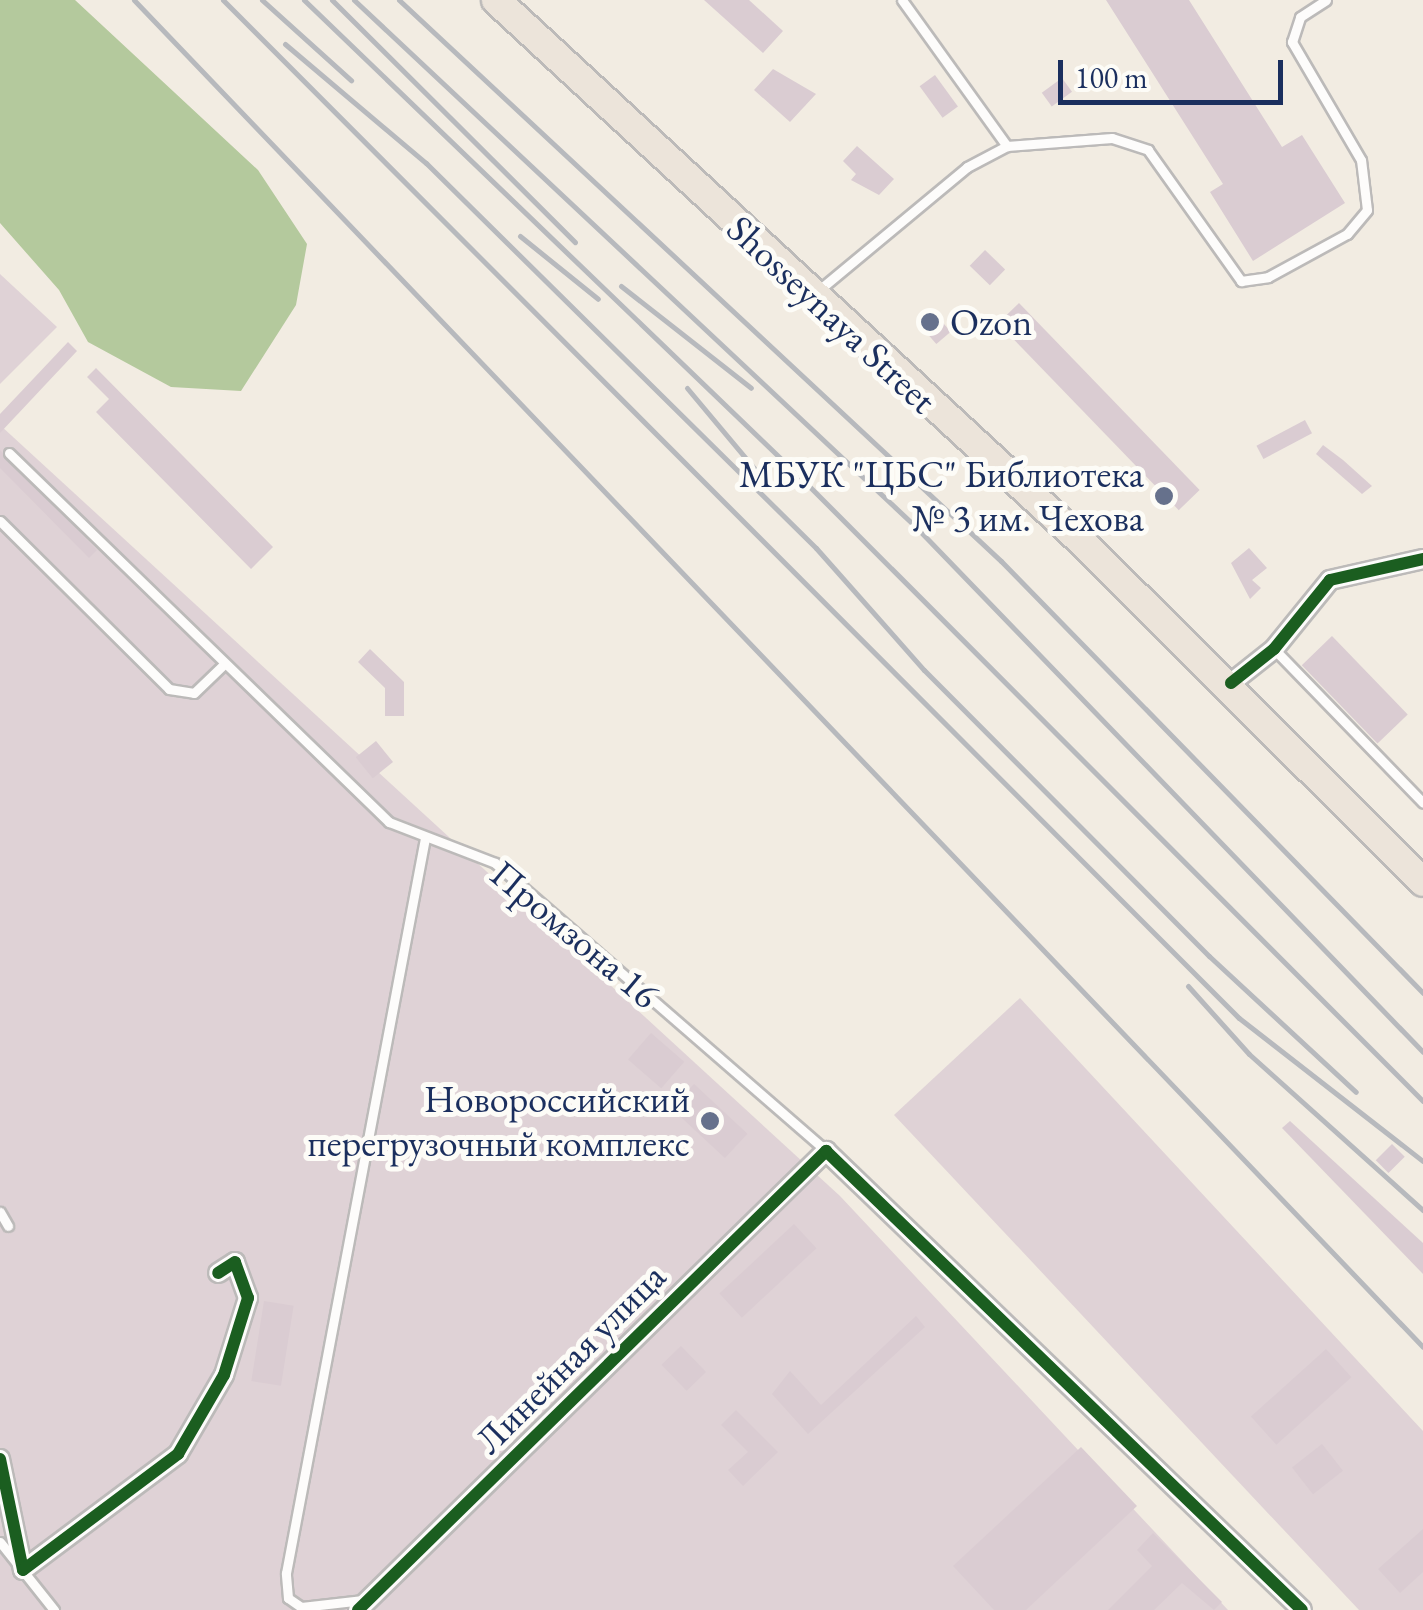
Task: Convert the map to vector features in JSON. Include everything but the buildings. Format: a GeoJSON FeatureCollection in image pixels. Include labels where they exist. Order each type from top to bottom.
{"type":"FeatureCollection","features":[{"type":"Feature","properties":{"kind":"main road","name":"Shosseynaya Street"},"geometry":{"type":"LineString","coordinates":[[496,0],[810,297],[1231,683],[1423,882]]}},
{"type":"Feature","properties":{"kind":"street"},"geometry":{"type":"LineString","coordinates":[[1231,683],[1274,649],[1330,580],[1423,559]]}},
{"type":"Feature","properties":{"kind":"street"},"geometry":{"type":"LineString","coordinates":[[826,1150],[1302,1610]]}},
{"type":"Feature","properties":{"kind":"street","name":"Линейная улица"},"geometry":{"type":"LineString","coordinates":[[362,1605],[826,1150]]}},
{"type":"Feature","properties":{"kind":"street"},"geometry":{"type":"LineString","coordinates":[[0,1459],[23,1570],[178,1454],[224,1375],[248,1298],[235,1262],[218,1272]]}},
{"type":"Feature","properties":{"kind":"lane"},"geometry":{"type":"LineString","coordinates":[[902,0],[1007,146]]}},
{"type":"Feature","properties":{"kind":"lane"},"geometry":{"type":"LineString","coordinates":[[810,297],[966,167],[1007,146],[1132,141],[1148,150],[1228,272],[1241,281],[1268,278],[1347,234],[1367,210],[1360,160],[1292,42],[1300,17],[1326,0]]}},
{"type":"Feature","properties":{"kind":"lane","name":"Промзона 16"},"geometry":{"type":"LineString","coordinates":[[9,453],[222,666],[388,822],[495,863],[826,1150]]}},
{"type":"Feature","properties":{"kind":"lane"},"geometry":{"type":"LineString","coordinates":[[0,520],[169,689],[194,692],[222,666]]}},
{"type":"Feature","properties":{"kind":"lane"},"geometry":{"type":"LineString","coordinates":[[1274,649],[1423,804]]}},
{"type":"Feature","properties":{"kind":"lane"},"geometry":{"type":"LineString","coordinates":[[362,1605],[301,1607],[288,1598],[286,1573],[425,838]]}},
{"type":"Feature","properties":{"kind":"lane"},"geometry":{"type":"LineString","coordinates":[[0,1212],[8,1226]]}},
{"type":"Feature","properties":{"kind":"lane"},"geometry":{"type":"LineString","coordinates":[[0,1542],[54,1610]]}},
{"type":"Feature","properties":{"kind":"shaded area"},"geometry":{"type":"Polygon","coordinates":[[[0,274],[57,327],[0,384],[0,274]]]}},
{"type":"Feature","properties":{"kind":"shaded area"},"geometry":{"type":"Polygon","coordinates":[[[0,425],[840,1196],[1228,1610],[0,1610],[0,425]]]}},
{"type":"Feature","properties":{"kind":"shaded area"},"geometry":{"type":"Polygon","coordinates":[[[1020,998],[1423,1431],[1423,1610],[1359,1610],[894,1115],[1020,998]]]}},
{"type":"Feature","properties":{"kind":"green space"},"geometry":{"type":"Polygon","coordinates":[[[0,0],[75,0],[258,170],[307,244],[296,305],[241,391],[171,387],[88,342],[59,290],[0,223],[0,0]]]}},
{"type":"Feature","properties":{"kind":"railway"},"geometry":{"type":"LineString","coordinates":[[134,0],[1423,1347]]}},
{"type":"Feature","properties":{"kind":"railway"},"geometry":{"type":"LineString","coordinates":[[223,0],[1239,1018],[1423,1161]]}},
{"type":"Feature","properties":{"kind":"railway"},"geometry":{"type":"LineString","coordinates":[[262,0],[351,80]]}},
{"type":"Feature","properties":{"kind":"railway"},"geometry":{"type":"LineString","coordinates":[[304,0],[799,476],[1423,1101]]}},
{"type":"Feature","properties":{"kind":"railway"},"geometry":{"type":"LineString","coordinates":[[332,0],[575,242]]}},
{"type":"Feature","properties":{"kind":"railway"},"geometry":{"type":"LineString","coordinates":[[354,0],[915,526],[1423,1052]]}},
{"type":"Feature","properties":{"kind":"railway"},"geometry":{"type":"LineString","coordinates":[[399,0],[1001,561],[1423,993]]}},
{"type":"Feature","properties":{"kind":"railway"},"geometry":{"type":"LineString","coordinates":[[285,44],[426,163],[816,548],[924,670],[1209,956],[1356,1092]]}},
{"type":"Feature","properties":{"kind":"railway"},"geometry":{"type":"LineString","coordinates":[[520,236],[598,299]]}},
{"type":"Feature","properties":{"kind":"railway"},"geometry":{"type":"LineString","coordinates":[[621,286],[751,388]]}},
{"type":"Feature","properties":{"kind":"railway"},"geometry":{"type":"LineString","coordinates":[[687,388],[758,473]]}},
{"type":"Feature","properties":{"kind":"railway"},"geometry":{"type":"LineString","coordinates":[[1188,986],[1249,1054],[1423,1210]]}},
{"type":"Feature","properties":{"kind":"cycle path"},"geometry":{"type":"LineString","coordinates":[[1231,683],[1274,649],[1330,580],[1423,559]]}},
{"type":"Feature","properties":{"kind":"cycle path"},"geometry":{"type":"LineString","coordinates":[[358,1610],[826,1151],[1302,1610]]}},
{"type":"Feature","properties":{"kind":"cycle path"},"geometry":{"type":"LineString","coordinates":[[0,1459],[23,1570],[178,1454],[224,1375],[248,1298],[235,1262],[218,1273]]}},
{"type":"Feature","properties":{"kind":"place","name":"Ozon"},"geometry":{"type":"Point","coordinates":[930,322]}},
{"type":"Feature","properties":{"kind":"place","name":"МБУК \"ЦБС\" Библиотека № 3 им. Чехова"},"geometry":{"type":"Point","coordinates":[1164,496]}},
{"type":"Feature","properties":{"kind":"place","name":"Новороссийский перегрузочный комплекс"},"geometry":{"type":"Point","coordinates":[710,1121]}}]}
